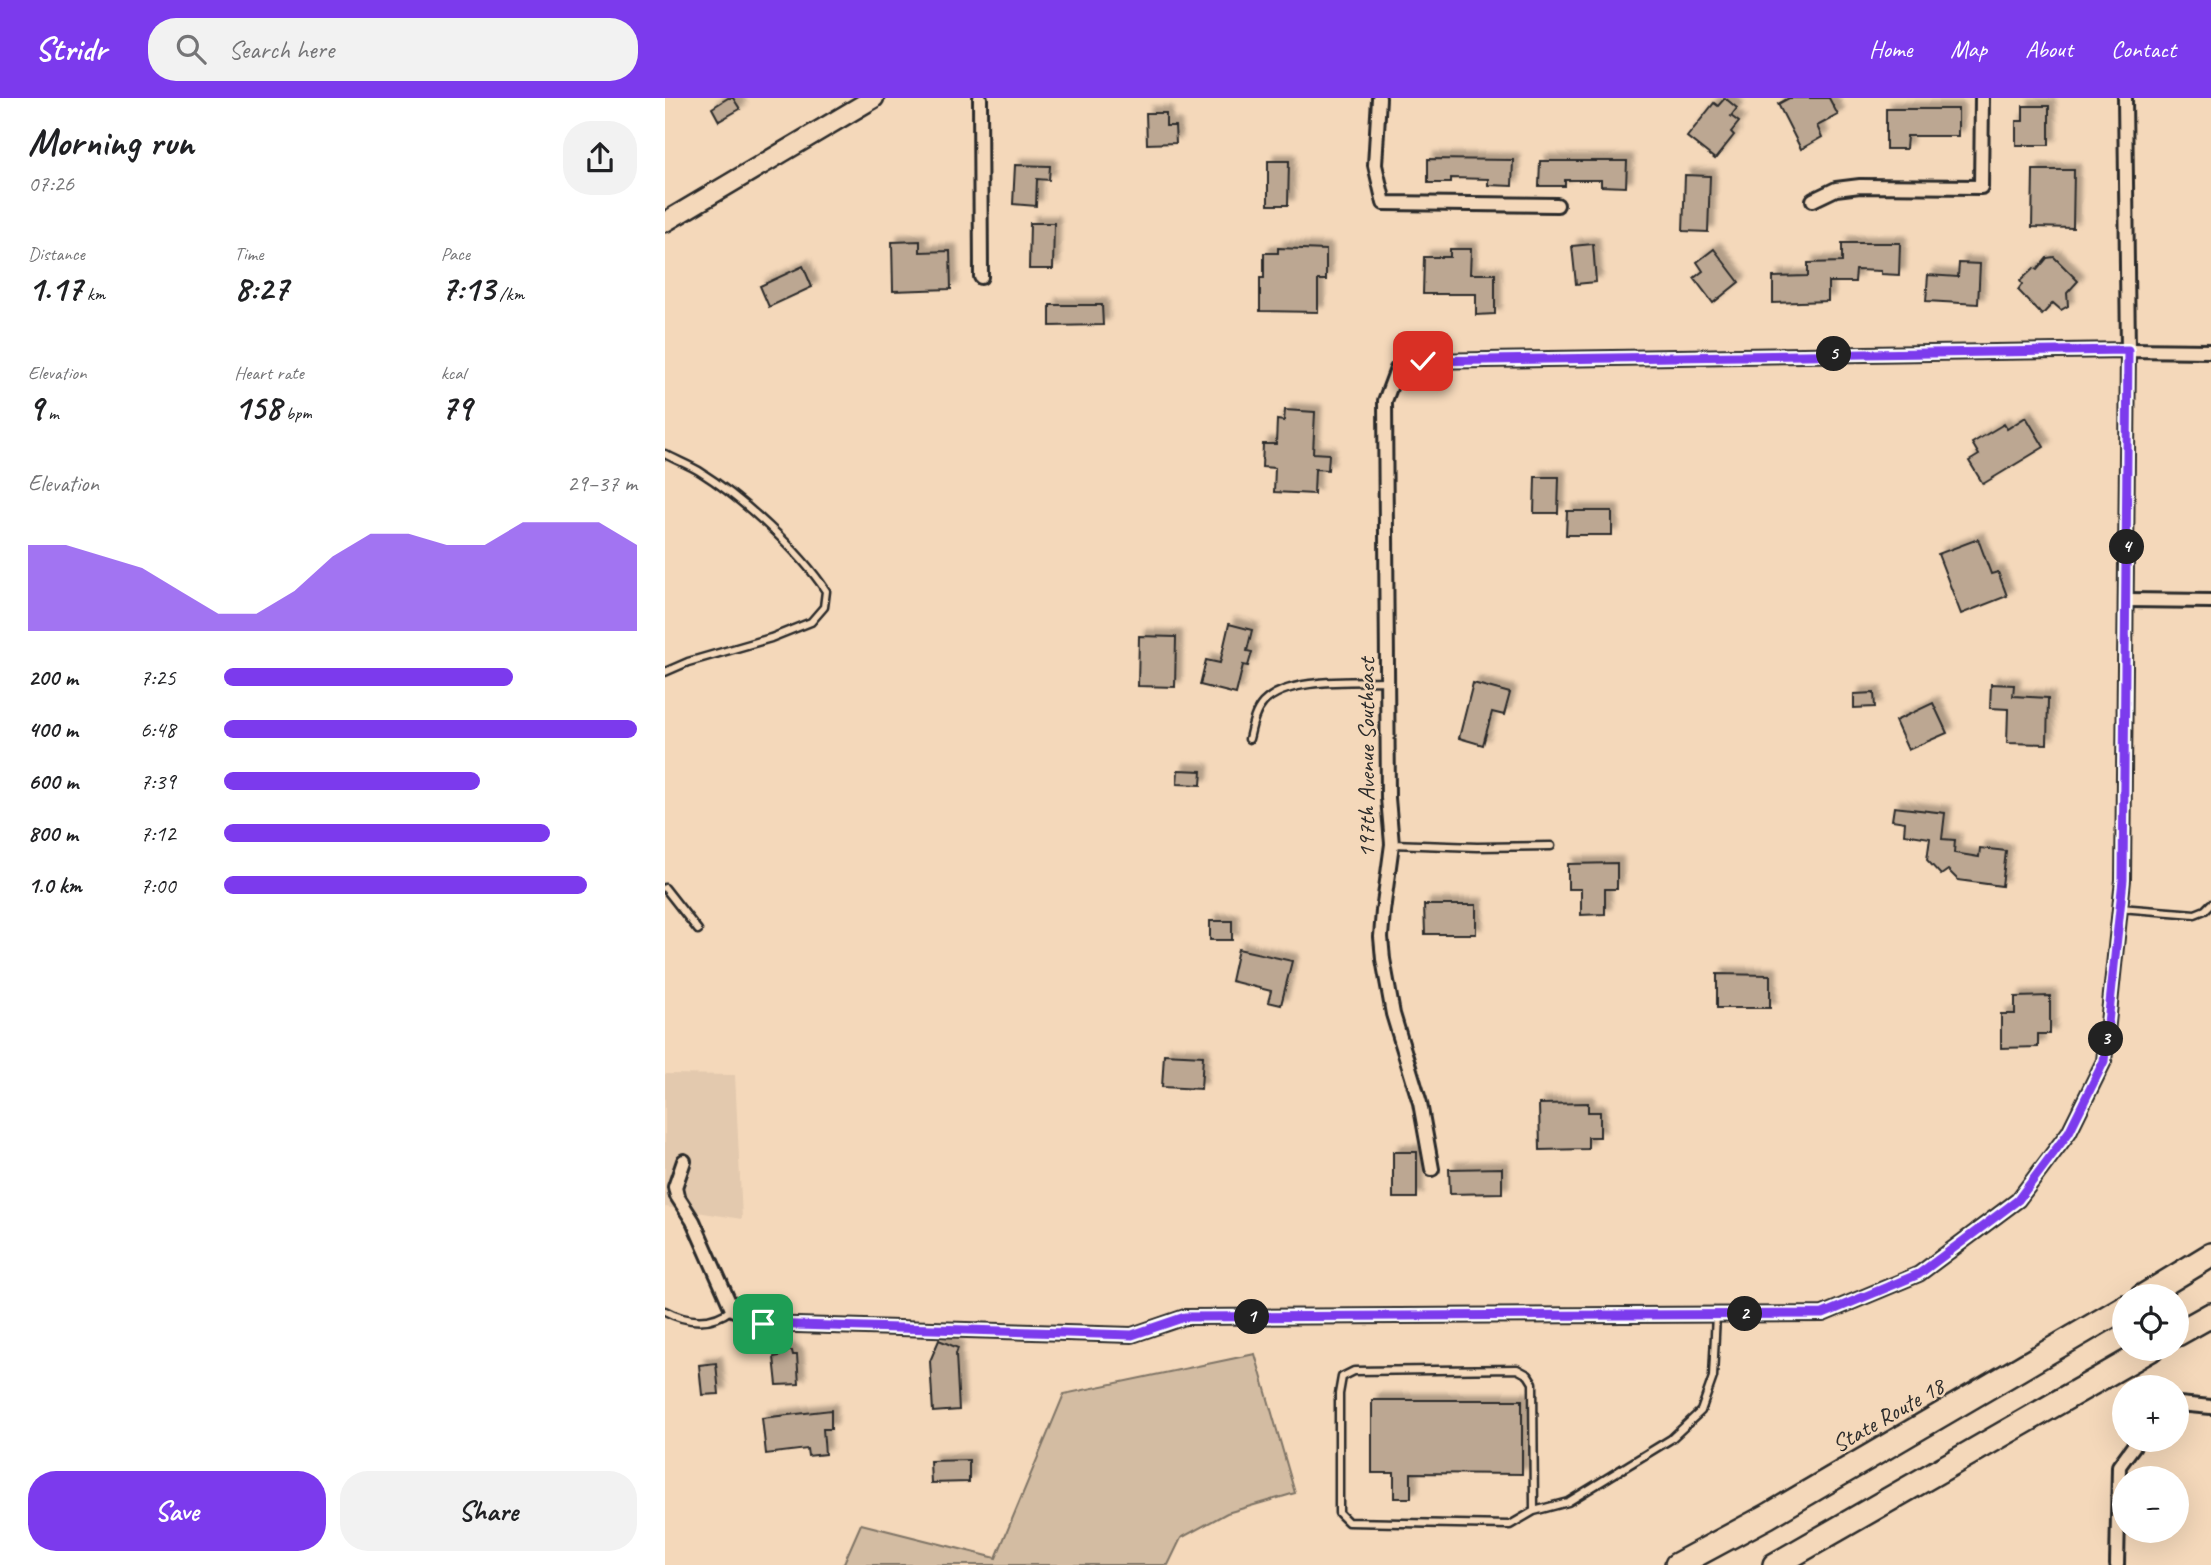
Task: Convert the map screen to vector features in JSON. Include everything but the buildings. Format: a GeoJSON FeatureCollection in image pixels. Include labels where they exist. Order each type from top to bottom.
{"type":"FeatureCollection","features":[{"type":"Feature","properties":{"kind":"highway"},"geometry":{"type":"LineString","coordinates":[[2163,1284],[2211,1255]]}},
{"type":"Feature","properties":{"kind":"highway","name":"State Route 18"},"geometry":{"type":"LineString","coordinates":[[1677,1565],[1767,1516],[2112,1315]]}},
{"type":"Feature","properties":{"kind":"highway"},"geometry":{"type":"LineString","coordinates":[[2189,1327],[2211,1315]]}},
{"type":"Feature","properties":{"kind":"highway"},"geometry":{"type":"LineString","coordinates":[[1775,1565],[2130,1361]]}},
{"type":"Feature","properties":{"kind":"street"},"geometry":{"type":"LineString","coordinates":[[665,222],[874,98]]}},
{"type":"Feature","properties":{"kind":"street"},"geometry":{"type":"LineString","coordinates":[[980,98],[981,277]]}},
{"type":"Feature","properties":{"kind":"street"},"geometry":{"type":"LineString","coordinates":[[1379,98],[1375,165],[1384,203],[1557,205]]}},
{"type":"Feature","properties":{"kind":"street"},"geometry":{"type":"LineString","coordinates":[[1813,200],[1836,189],[1860,186],[1980,187],[1982,98]]}},
{"type":"Feature","properties":{"kind":"street"},"geometry":{"type":"LineString","coordinates":[[684,1161],[675,1188],[677,1196],[693,1221],[732,1309],[763,1324],[1132,1335],[1185,1317],[1823,1314],[1919,1274],[2018,1200],[2069,1132],[2104,1061],[2123,880],[2128,350],[2125,98]]}},
{"type":"Feature","properties":{"kind":"street"},"geometry":{"type":"LineString","coordinates":[[2128,350],[2211,351]]}},
{"type":"Feature","properties":{"kind":"street","name":"197th Avenue Southeast"},"geometry":{"type":"LineString","coordinates":[[1432,1169],[1420,1103],[1393,1014],[1381,937],[1392,844],[1388,798],[1385,401],[1397,369],[1423,361],[2128,350]]}},
{"type":"Feature","properties":{"kind":"street"},"geometry":{"type":"LineString","coordinates":[[2127,600],[2211,601]]}},
{"type":"Feature","properties":{"kind":"street"},"geometry":{"type":"LineString","coordinates":[[2189,1406],[2211,1407]]}},
{"type":"Feature","properties":{"kind":"street"},"geometry":{"type":"LineString","coordinates":[[2117,1565],[2119,1465],[2129,1452]]}},
{"type":"Feature","properties":{"kind":"lane"},"geometry":{"type":"LineString","coordinates":[[665,454],[698,470],[731,494],[802,558],[826,592],[824,607],[811,622],[771,638],[688,662],[665,672]]}},
{"type":"Feature","properties":{"kind":"lane"},"geometry":{"type":"LineString","coordinates":[[1249,739],[1255,714],[1263,702],[1287,688],[1321,683],[1387,681]]}},
{"type":"Feature","properties":{"kind":"lane"},"geometry":{"type":"LineString","coordinates":[[1392,844],[1551,846]]}},
{"type":"Feature","properties":{"kind":"lane"},"geometry":{"type":"LineString","coordinates":[[665,888],[698,930]]}},
{"type":"Feature","properties":{"kind":"lane"},"geometry":{"type":"LineString","coordinates":[[2120,908],[2195,914],[2211,904]]}},
{"type":"Feature","properties":{"kind":"lane"},"geometry":{"type":"LineString","coordinates":[[665,1311],[685,1318],[707,1321],[720,1318],[732,1309]]}},
{"type":"Feature","properties":{"kind":"lane"},"geometry":{"type":"LineString","coordinates":[[1534,1511],[1533,1383],[1528,1375],[1517,1369],[1381,1370],[1354,1371],[1342,1377],[1339,1394],[1339,1513],[1348,1522],[1510,1525],[1534,1511],[1568,1502],[1671,1439],[1701,1411],[1713,1377],[1716,1314]]}},
{"type":"Feature","properties":{"kind":"shaded area"},"geometry":{"type":"Polygon","coordinates":[[[665,1074],[735,1075],[742,1219],[665,1207],[665,1074]]]}},
{"type":"Feature","properties":{"kind":"shaded area"},"geometry":{"type":"Polygon","coordinates":[[[1255,1354],[1295,1493],[1227,1513],[1181,1538],[1168,1565],[843,1565],[861,1524],[996,1558],[1064,1394],[1255,1354]]]}},
{"type":"Feature","properties":{"kind":"route"},"geometry":{"type":"LineString","coordinates":[[763,1324],[1132,1335],[1185,1317],[1823,1314],[1919,1274],[2018,1200],[2069,1132],[2104,1061],[2123,880],[2128,350],[1423,361]]}}]}
